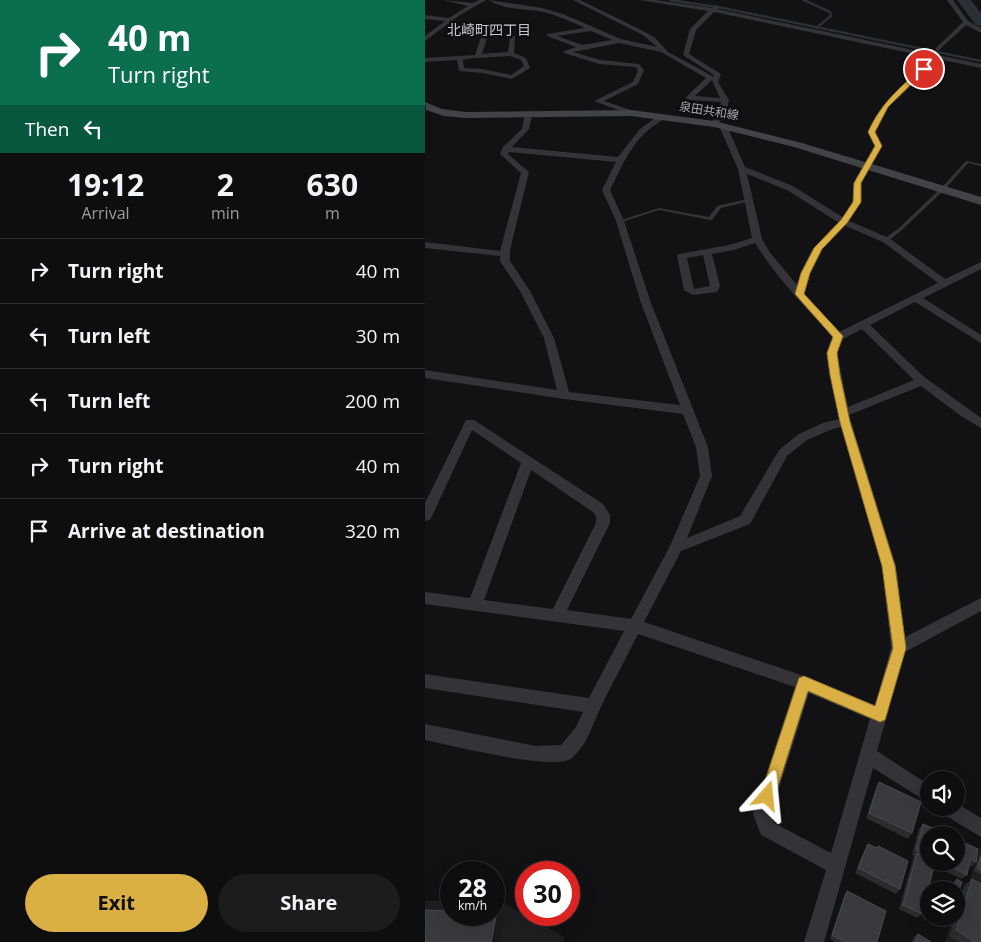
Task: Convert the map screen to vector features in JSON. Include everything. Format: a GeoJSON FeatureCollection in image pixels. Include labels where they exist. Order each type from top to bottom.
{"type":"FeatureCollection","features":[{"type":"Feature","properties":{"kind":"main road","name":"泉田共和線"},"geometry":{"type":"LineString","coordinates":[[425,104],[440,112],[465,116],[631,113],[719,125],[798,144],[981,201]]}},
{"type":"Feature","properties":{"kind":"street"},"geometry":{"type":"LineString","coordinates":[[446,0],[472,5]]}},
{"type":"Feature","properties":{"kind":"street"},"geometry":{"type":"LineString","coordinates":[[425,39],[472,5],[483,0]]}},
{"type":"Feature","properties":{"kind":"street"},"geometry":{"type":"LineString","coordinates":[[492,0],[508,6],[542,10],[561,15],[619,41],[663,50],[713,78],[726,105],[719,125],[742,169],[757,239],[767,255],[799,294],[838,336]]}},
{"type":"Feature","properties":{"kind":"street"},"geometry":{"type":"LineString","coordinates":[[576,0],[645,34],[653,39],[663,50]]}},
{"type":"Feature","properties":{"kind":"street"},"geometry":{"type":"LineString","coordinates":[[643,0],[717,7],[955,53]]}},
{"type":"Feature","properties":{"kind":"street"},"geometry":{"type":"LineString","coordinates":[[686,0],[981,66]]}},
{"type":"Feature","properties":{"kind":"street"},"geometry":{"type":"LineString","coordinates":[[950,0],[967,22],[981,31]]}},
{"type":"Feature","properties":{"kind":"street"},"geometry":{"type":"LineString","coordinates":[[717,7],[693,29],[686,55],[718,74],[689,98],[725,100]]}},
{"type":"Feature","properties":{"kind":"street"},"geometry":{"type":"LineString","coordinates":[[425,17],[450,20]]}},
{"type":"Feature","properties":{"kind":"street"},"geometry":{"type":"LineString","coordinates":[[938,49],[967,22]]}},
{"type":"Feature","properties":{"kind":"street"},"geometry":{"type":"LineString","coordinates":[[582,47],[549,35],[592,28]]}},
{"type":"Feature","properties":{"kind":"street"},"geometry":{"type":"LineString","coordinates":[[478,57],[485,33],[494,32],[513,37],[511,54]]}},
{"type":"Feature","properties":{"kind":"street"},"geometry":{"type":"LineString","coordinates":[[619,41],[582,47],[566,52],[599,62],[637,65],[641,70],[636,83],[598,101],[631,113]]}},
{"type":"Feature","properties":{"kind":"street"},"geometry":{"type":"LineString","coordinates":[[425,60],[511,54],[524,59],[527,67],[512,77],[482,71],[461,70],[460,58]]}},
{"type":"Feature","properties":{"kind":"street"},"geometry":{"type":"LineString","coordinates":[[528,116],[528,122],[522,136],[506,149],[504,154],[525,172],[505,250],[505,261],[525,291],[549,338],[564,395]]}},
{"type":"Feature","properties":{"kind":"street"},"geometry":{"type":"LineString","coordinates":[[425,732],[535,754],[565,753],[583,733],[593,706],[676,547],[706,476],[702,447],[646,303],[620,221],[605,190],[620,160],[632,143],[654,121],[661,118]]}},
{"type":"Feature","properties":{"kind":"street"},"geometry":{"type":"LineString","coordinates":[[506,149],[620,160]]}},
{"type":"Feature","properties":{"kind":"street"},"geometry":{"type":"LineString","coordinates":[[742,169],[790,188],[844,222],[887,240],[944,283]]}},
{"type":"Feature","properties":{"kind":"street"},"geometry":{"type":"LineString","coordinates":[[707,253],[715,286],[713,290],[693,292],[689,290],[681,256],[731,248],[757,239]]}},
{"type":"Feature","properties":{"kind":"street"},"geometry":{"type":"LineString","coordinates":[[425,245],[505,254]]}},
{"type":"Feature","properties":{"kind":"street"},"geometry":{"type":"LineString","coordinates":[[814,942],[899,648],[889,566],[844,418],[832,353],[838,336],[864,325],[981,265]]}},
{"type":"Feature","properties":{"kind":"street"},"geometry":{"type":"LineString","coordinates":[[915,298],[981,340]]}},
{"type":"Feature","properties":{"kind":"street"},"geometry":{"type":"LineString","coordinates":[[864,325],[889,352],[922,381],[956,409],[981,424]]}},
{"type":"Feature","properties":{"kind":"street"},"geometry":{"type":"LineString","coordinates":[[425,374],[564,395],[687,410]]}},
{"type":"Feature","properties":{"kind":"street"},"geometry":{"type":"LineString","coordinates":[[676,547],[745,520],[783,453],[803,437],[922,381]]}},
{"type":"Feature","properties":{"kind":"street"},"geometry":{"type":"LineString","coordinates":[[425,516],[470,423],[598,508],[603,514],[603,523],[557,616]]}},
{"type":"Feature","properties":{"kind":"street"},"geometry":{"type":"LineString","coordinates":[[475,604],[528,462]]}},
{"type":"Feature","properties":{"kind":"street"},"geometry":{"type":"LineString","coordinates":[[425,598],[635,626],[804,683],[880,715]]}},
{"type":"Feature","properties":{"kind":"street"},"geometry":{"type":"LineString","coordinates":[[899,648],[981,604]]}},
{"type":"Feature","properties":{"kind":"street"},"geometry":{"type":"LineString","coordinates":[[425,681],[593,706]]}},
{"type":"Feature","properties":{"kind":"street"},"geometry":{"type":"LineString","coordinates":[[804,683],[761,814],[767,829],[836,866]]}},
{"type":"Feature","properties":{"kind":"street"},"geometry":{"type":"LineString","coordinates":[[868,755],[920,788]]}},
{"type":"Feature","properties":{"kind":"street"},"geometry":{"type":"LineString","coordinates":[[962,816],[981,828]]}},
{"type":"Feature","properties":{"kind":"lane"},"geometry":{"type":"LineString","coordinates":[[799,294],[806,273],[818,248],[844,222],[857,202],[858,183],[878,146],[872,132],[879,115],[885,106],[936,57]]}},
{"type":"Feature","properties":{"kind":"lane"},"geometry":{"type":"LineString","coordinates":[[887,240],[944,190],[967,162],[981,166]]}},
{"type":"Feature","properties":{"kind":"lane"},"geometry":{"type":"LineString","coordinates":[[620,221],[659,209],[710,219],[719,207],[748,200]]}},
{"type":"Feature","properties":{"kind":"shaded area"},"geometry":{"type":"Polygon","coordinates":[[[981,844],[981,942],[945,942],[950,926],[965,926],[965,884],[968,885],[981,844]]]}},
{"type":"Feature","properties":{"kind":"shaded area"},"geometry":{"type":"Polygon","coordinates":[[[425,901],[440,901],[440,926],[505,926],[505,904],[515,909],[515,926],[545,926],[564,937],[564,942],[425,942],[425,901]]]}},
{"type":"Feature","properties":{"kind":"building"},"geometry":{"type":"Polygon","coordinates":[[[879,782],[920,802],[912,833],[869,813],[879,782]]]}},
{"type":"Feature","properties":{"kind":"building"},"geometry":{"type":"Polygon","coordinates":[[[920,835],[920,852],[916,850],[920,835]]]}},
{"type":"Feature","properties":{"kind":"building"},"geometry":{"type":"Polygon","coordinates":[[[965,843],[978,849],[976,862],[970,859],[967,875],[959,871],[965,871],[965,843]]]}},
{"type":"Feature","properties":{"kind":"building"},"geometry":{"type":"Polygon","coordinates":[[[868,844],[877,848],[878,846],[908,861],[900,889],[858,868],[868,844]]]}},
{"type":"Feature","properties":{"kind":"building"},"geometry":{"type":"Polygon","coordinates":[[[917,853],[920,854],[920,871],[933,871],[930,881],[920,881],[920,913],[903,905],[917,853]]]}},
{"type":"Feature","properties":{"kind":"building"},"geometry":{"type":"Polygon","coordinates":[[[981,856],[981,871],[977,868],[981,856]]]}},
{"type":"Feature","properties":{"kind":"building"},"geometry":{"type":"Polygon","coordinates":[[[972,879],[981,884],[981,942],[975,942],[956,930],[957,926],[965,926],[965,901],[972,879]]]}},
{"type":"Feature","properties":{"kind":"building"},"geometry":{"type":"Polygon","coordinates":[[[847,891],[886,911],[877,942],[845,942],[832,935],[847,891]]]}},
{"type":"Feature","properties":{"kind":"building"},"geometry":{"type":"Polygon","coordinates":[[[425,910],[440,911],[440,926],[494,926],[491,942],[425,942],[425,910]]]}},
{"type":"Feature","properties":{"kind":"building"},"geometry":{"type":"Polygon","coordinates":[[[918,934],[931,942],[915,942],[918,934]]]}},
{"type":"Feature","properties":{"kind":"waterway"},"geometry":{"type":"LineString","coordinates":[[670,0],[723,8],[817,27]]}},
{"type":"Feature","properties":{"kind":"waterway"},"geometry":{"type":"LineString","coordinates":[[804,0],[830,12],[831,16],[817,27]]}},
{"type":"Feature","properties":{"kind":"waterway"},"geometry":{"type":"LineString","coordinates":[[964,0],[981,22]]}},
{"type":"Feature","properties":{"kind":"waterway"},"geometry":{"type":"LineString","coordinates":[[817,27],[981,61]]}},
{"type":"Feature","properties":{"kind":"district","name":"北崎町四丁目"},"geometry":{"type":"Point","coordinates":[489,30]}},
{"type":"Feature","properties":{"kind":"route"},"geometry":{"type":"LineString","coordinates":[[767,796],[804,683],[880,715],[899,648],[889,566],[845,422],[835,375],[832,353],[838,336],[799,294],[806,273],[818,248],[844,222],[857,202],[858,183],[878,146],[872,132],[879,115],[885,106],[924,69]]}}]}
